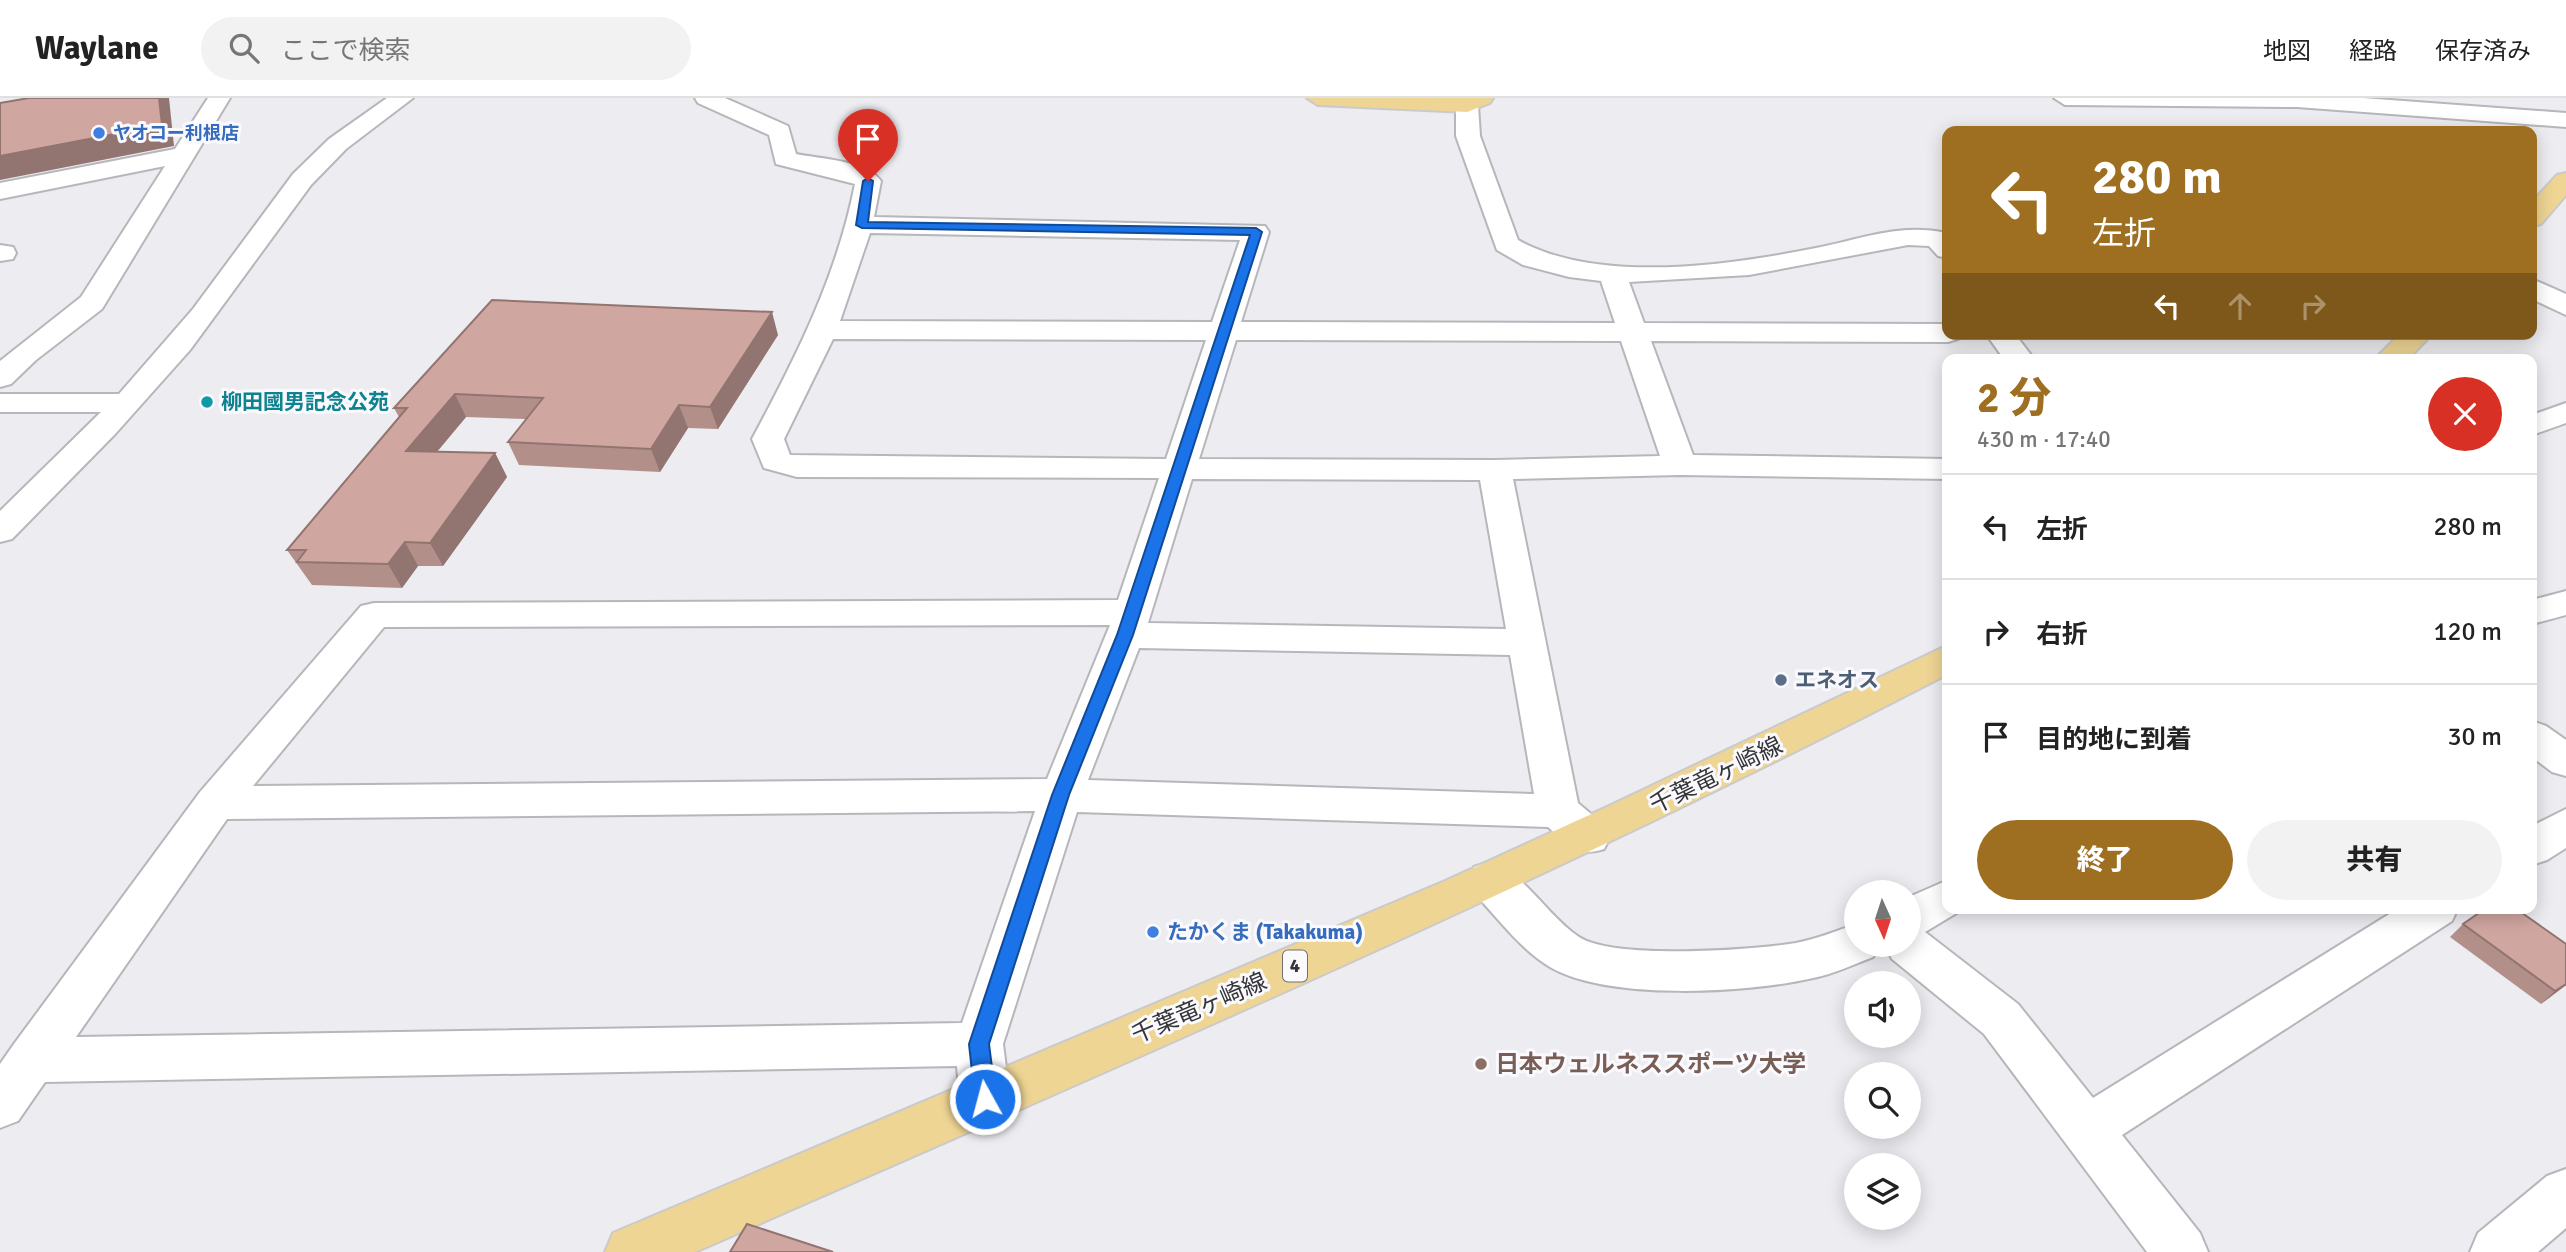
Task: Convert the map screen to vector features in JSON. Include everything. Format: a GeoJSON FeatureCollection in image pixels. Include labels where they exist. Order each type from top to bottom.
{"type":"FeatureCollection","features":[{"type":"Feature","properties":{"kind":"main road"},"geometry":{"type":"LineString","coordinates":[[1318,98],[1475,101]]}},
{"type":"Feature","properties":{"kind":"main road"},"geometry":{"type":"LineString","coordinates":[[2537,212],[2566,180]]}},
{"type":"Feature","properties":{"kind":"main road"},"geometry":{"type":"LineString","coordinates":[[2396,354],[2411,340]]}},
{"type":"Feature","properties":{"kind":"main road","name":"千葉竜ヶ崎線"},"geometry":{"type":"LineString","coordinates":[[632,1252],[1490,880],[1573,824],[1833,718],[1942,660]]}},
{"type":"Feature","properties":{"kind":"street"},"geometry":{"type":"LineString","coordinates":[[0,378],[25,354],[92,303],[219,98]]}},
{"type":"Feature","properties":{"kind":"street"},"geometry":{"type":"LineString","coordinates":[[0,531],[127,403],[202,315],[253,243],[316,163],[343,139],[402,98]]}},
{"type":"Feature","properties":{"kind":"street"},"geometry":{"type":"LineString","coordinates":[[706,98],[780,131],[785,159],[856,174],[868,181],[862,225],[825,330],[768,439],[776,461],[797,467],[1494,470],[1680,465],[1942,469]]}},
{"type":"Feature","properties":{"kind":"street"},"geometry":{"type":"LineString","coordinates":[[2065,98],[2296,99],[2566,120]]}},
{"type":"Feature","properties":{"kind":"street"},"geometry":{"type":"LineString","coordinates":[[1475,101],[1468,135],[1506,244],[1520,256],[1547,265],[1612,273],[1766,265],[1900,237],[1937,239],[1942,244]]}},
{"type":"Feature","properties":{"kind":"street"},"geometry":{"type":"LineString","coordinates":[[0,191],[182,155]]}},
{"type":"Feature","properties":{"kind":"street"},"geometry":{"type":"LineString","coordinates":[[862,225],[1256,232],[1129,623],[1061,795],[979,1044],[985,1099]]}},
{"type":"Feature","properties":{"kind":"street"},"geometry":{"type":"LineString","coordinates":[[1612,273],[1680,465]]}},
{"type":"Feature","properties":{"kind":"street"},"geometry":{"type":"LineString","coordinates":[[2537,290],[2566,306]]}},
{"type":"Feature","properties":{"kind":"street"},"geometry":{"type":"LineString","coordinates":[[825,330],[1942,333]]}},
{"type":"Feature","properties":{"kind":"street"},"geometry":{"type":"LineString","coordinates":[[2005,340],[2015,354]]}},
{"type":"Feature","properties":{"kind":"street"},"geometry":{"type":"LineString","coordinates":[[0,403],[127,403]]}},
{"type":"Feature","properties":{"kind":"street"},"geometry":{"type":"LineString","coordinates":[[2537,424],[2566,412]]}},
{"type":"Feature","properties":{"kind":"street"},"geometry":{"type":"LineString","coordinates":[[215,803],[1061,795],[1573,824],[1528,642],[1494,470]]}},
{"type":"Feature","properties":{"kind":"street"},"geometry":{"type":"LineString","coordinates":[[2537,611],[2566,603]]}},
{"type":"Feature","properties":{"kind":"street"},"geometry":{"type":"LineString","coordinates":[[0,1105],[215,803],[374,615],[1129,623],[1528,642]]}},
{"type":"Feature","properties":{"kind":"street"},"geometry":{"type":"LineString","coordinates":[[2537,740],[2566,761]]}},
{"type":"Feature","properties":{"kind":"street"},"geometry":{"type":"LineString","coordinates":[[2537,845],[2566,826]]}},
{"type":"Feature","properties":{"kind":"street"},"geometry":{"type":"LineString","coordinates":[[1490,880],[1558,948],[1602,966],[1627,970],[1760,966],[1815,959],[1844,948]]}},
{"type":"Feature","properties":{"kind":"street"},"geometry":{"type":"LineString","coordinates":[[1922,912],[1942,901]]}},
{"type":"Feature","properties":{"kind":"street"},"geometry":{"type":"LineString","coordinates":[[2085,1131],[2427,914]]}},
{"type":"Feature","properties":{"kind":"street"},"geometry":{"type":"LineString","coordinates":[[1922,956],[2001,1019],[2181,1252]]}},
{"type":"Feature","properties":{"kind":"street"},"geometry":{"type":"LineString","coordinates":[[32,1060],[979,1044]]}},
{"type":"Feature","properties":{"kind":"street"},"geometry":{"type":"LineString","coordinates":[[2497,1252],[2566,1194]]}},
{"type":"Feature","properties":{"kind":"building"},"geometry":{"type":"Polygon","coordinates":[[[29,98],[159,98],[162,125],[0,156],[0,103],[29,98]]]}},
{"type":"Feature","properties":{"kind":"building"},"geometry":{"type":"Polygon","coordinates":[[[492,300],[772,312],[710,407],[679,405],[651,449],[508,442],[543,398],[455,394],[406,451],[495,453],[430,543],[405,542],[388,564],[297,562],[306,550],[287,550],[407,408],[394,408],[492,300]]]}},
{"type":"Feature","properties":{"kind":"building"},"geometry":{"type":"Polygon","coordinates":[[[2477,914],[2524,914],[2566,944],[2566,984],[2555,991],[2463,924],[2477,914]]]}},
{"type":"Feature","properties":{"kind":"building"},"geometry":{"type":"Polygon","coordinates":[[[747,1224],[833,1252],[730,1252],[747,1224]]]}},
{"type":"Feature","properties":{"kind":"place","name":"ヤオコー利根店"},"geometry":{"type":"Point","coordinates":[99,133]}},
{"type":"Feature","properties":{"kind":"place","name":"柳田國男記念公苑"},"geometry":{"type":"Point","coordinates":[207,402]}},
{"type":"Feature","properties":{"kind":"place","name":"エネオス"},"geometry":{"type":"Point","coordinates":[1781,680]}},
{"type":"Feature","properties":{"kind":"place","name":"たかくま (Takakuma)"},"geometry":{"type":"Point","coordinates":[1153,932]}},
{"type":"Feature","properties":{"kind":"place","name":"日本ウェルネススポーツ大学"},"geometry":{"type":"Point","coordinates":[1481,1064]}},
{"type":"Feature","properties":{"kind":"route"},"geometry":{"type":"LineString","coordinates":[[868,181],[862,225],[1256,232],[1125,635],[1061,795],[979,1044],[985,1099]]}}]}
